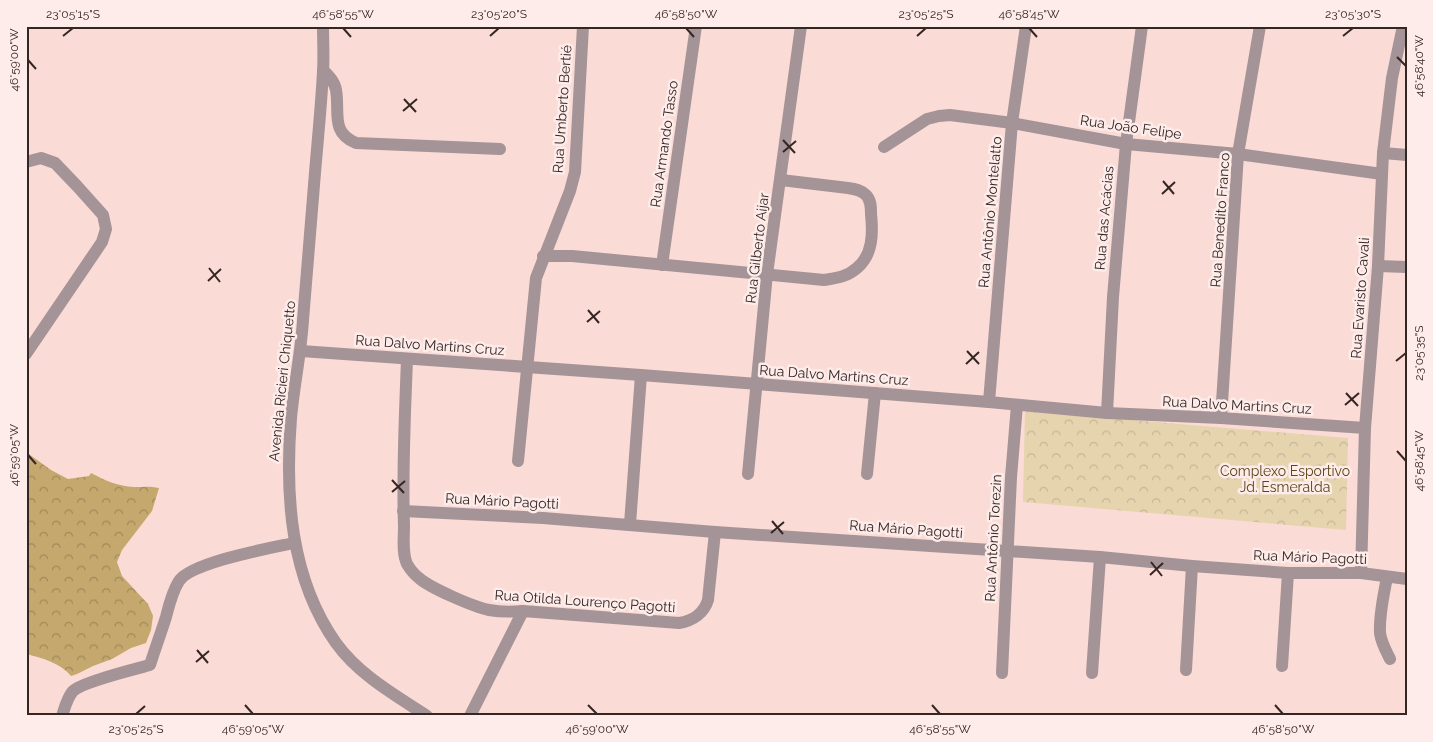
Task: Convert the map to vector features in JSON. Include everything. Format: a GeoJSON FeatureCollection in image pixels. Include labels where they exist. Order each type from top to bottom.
{"type":"FeatureCollection","features":[{"type":"Feature","properties":{"kind":"street","name":"Avenida Ricieri Chiquetto"},"geometry":{"type":"LineString","coordinates":[[323,26],[324,70],[301,351],[291,417],[288,471],[294,543],[308,587],[323,622],[337,644],[356,666],[369,677],[427,716]]}},
{"type":"Feature","properties":{"kind":"street","name":"Rua Umberto Bertié"},"geometry":{"type":"LineString","coordinates":[[518,460],[536,278],[570,191],[575,172],[583,26]]}},
{"type":"Feature","properties":{"kind":"street","name":"Rua Armando Tasso"},"geometry":{"type":"LineString","coordinates":[[662,265],[696,26]]}},
{"type":"Feature","properties":{"kind":"street","name":"Rua Gilberto Aijar"},"geometry":{"type":"LineString","coordinates":[[748,474],[767,274],[801,26]]}},
{"type":"Feature","properties":{"kind":"street","name":"Rua Antônio Montelatto"},"geometry":{"type":"LineString","coordinates":[[988,402],[1012,123],[1026,26]]}},
{"type":"Feature","properties":{"kind":"street","name":"Rua das Acácias"},"geometry":{"type":"LineString","coordinates":[[1107,413],[1113,297],[1126,144],[1142,26]]}},
{"type":"Feature","properties":{"kind":"street","name":"Rua Benedito Franco"},"geometry":{"type":"LineString","coordinates":[[1221,418],[1238,154],[1260,26]]}},
{"type":"Feature","properties":{"kind":"street","name":"Rua Evaristo Cavali"},"geometry":{"type":"LineString","coordinates":[[1361,573],[1365,428],[1378,266],[1383,153],[1392,78],[1403,26]]}},
{"type":"Feature","properties":{"kind":"street"},"geometry":{"type":"LineString","coordinates":[[324,70],[336,89],[337,124],[348,140],[356,143],[500,149]]}},
{"type":"Feature","properties":{"kind":"street","name":"Rua João Felipe"},"geometry":{"type":"LineString","coordinates":[[884,147],[927,119],[950,115],[1012,123],[1126,144],[1238,154],[1382,174]]}},
{"type":"Feature","properties":{"kind":"street"},"geometry":{"type":"LineString","coordinates":[[1383,153],[1407,155]]}},
{"type":"Feature","properties":{"kind":"street"},"geometry":{"type":"LineString","coordinates":[[26,354],[99,247],[106,229],[103,215],[95,204],[55,163],[41,158],[29,161]]}},
{"type":"Feature","properties":{"kind":"street"},"geometry":{"type":"LineString","coordinates":[[544,256],[572,256],[824,280],[843,277],[857,268],[866,258],[871,244],[873,226],[870,201],[865,194],[858,189],[781,180]]}},
{"type":"Feature","properties":{"kind":"street"},"geometry":{"type":"LineString","coordinates":[[1378,266],[1407,267]]}},
{"type":"Feature","properties":{"kind":"street","name":"Rua Dalvo Martins Cruz"},"geometry":{"type":"LineString","coordinates":[[301,351],[641,375],[1107,413],[1221,418],[1365,428]]}},
{"type":"Feature","properties":{"kind":"street"},"geometry":{"type":"LineString","coordinates":[[403,511],[407,359]]}},
{"type":"Feature","properties":{"kind":"street"},"geometry":{"type":"LineString","coordinates":[[630,524],[641,375]]}},
{"type":"Feature","properties":{"kind":"street"},"geometry":{"type":"LineString","coordinates":[[867,474],[875,393]]}},
{"type":"Feature","properties":{"kind":"street","name":"Rua Antônio Torezin"},"geometry":{"type":"LineString","coordinates":[[1002,673],[1011,477],[1017,405]]}},
{"type":"Feature","properties":{"kind":"street","name":"Rua Mário Pagotti"},"geometry":{"type":"LineString","coordinates":[[403,511],[630,524],[715,532],[1100,557],[1288,573],[1361,573],[1407,579]]}},
{"type":"Feature","properties":{"kind":"street","name":"Rua Otilda Lourenço Pagotti"},"geometry":{"type":"LineString","coordinates":[[403,511],[404,551],[410,568],[419,578],[454,597],[486,609],[502,612],[523,611],[679,623],[687,622],[706,607],[715,532]]}},
{"type":"Feature","properties":{"kind":"street"},"geometry":{"type":"LineString","coordinates":[[62,716],[65,703],[74,690],[90,683],[150,665],[179,580],[186,574],[244,553],[294,543]]}},
{"type":"Feature","properties":{"kind":"street"},"geometry":{"type":"LineString","coordinates":[[1092,673],[1100,557]]}},
{"type":"Feature","properties":{"kind":"street"},"geometry":{"type":"LineString","coordinates":[[1186,670],[1192,566]]}},
{"type":"Feature","properties":{"kind":"street"},"geometry":{"type":"LineString","coordinates":[[1282,666],[1288,573]]}},
{"type":"Feature","properties":{"kind":"street"},"geometry":{"type":"LineString","coordinates":[[1387,576],[1380,633],[1390,659]]}},
{"type":"Feature","properties":{"kind":"street"},"geometry":{"type":"LineString","coordinates":[[470,716],[523,611]]}},
{"type":"Feature","properties":{"kind":"green space","name":"Complexo Esportivo Jd. Esmeralda"},"geometry":{"type":"Polygon","coordinates":[[[1025,411],[1348,438],[1346,530],[1023,502],[1025,411]]]}},
{"type":"Feature","properties":{"kind":"green space"},"geometry":{"type":"Polygon","coordinates":[[[26,452],[51,470],[68,479],[89,476],[91,473],[123,486],[159,488],[152,511],[122,550],[117,562],[122,576],[148,604],[153,616],[151,630],[146,643],[71,676],[57,664],[26,654],[26,452]]]}}]}
